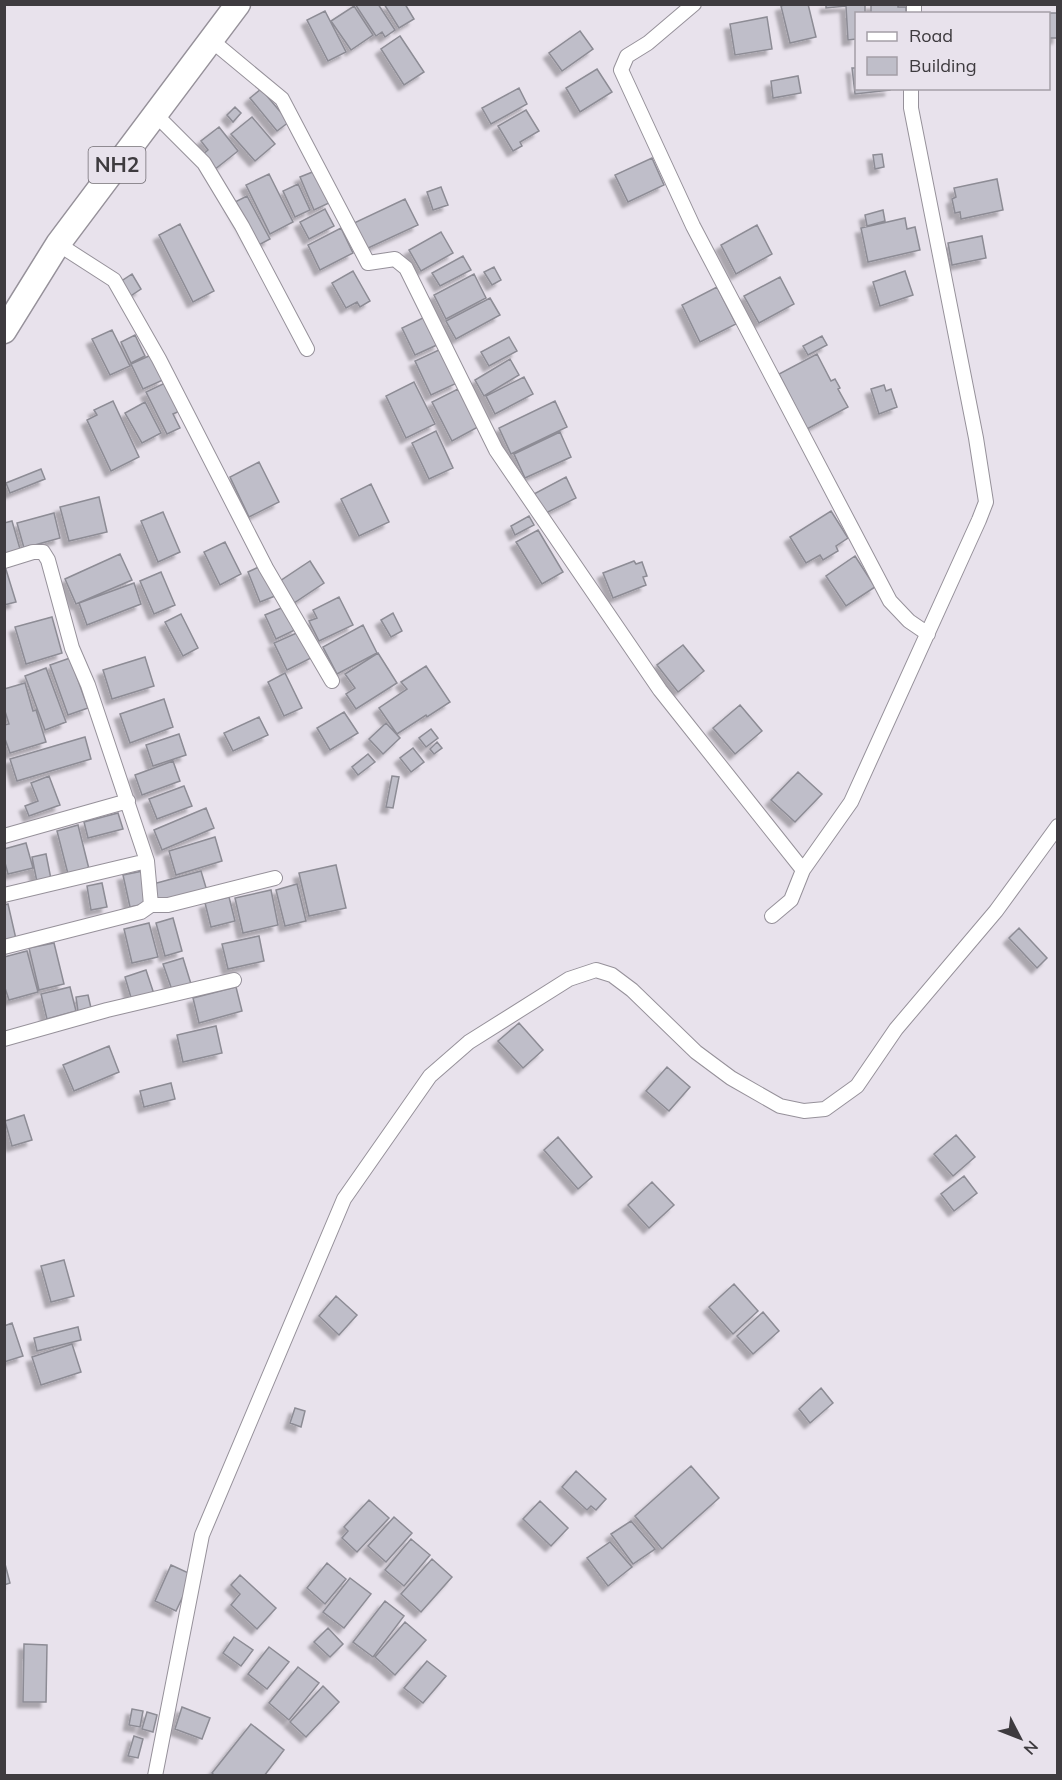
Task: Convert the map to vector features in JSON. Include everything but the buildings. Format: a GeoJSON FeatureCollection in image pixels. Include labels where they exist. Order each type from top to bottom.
{"type":"FeatureCollection","features":[{"type":"Feature","properties":{"kind":"highway","name":"NH2"},"geometry":{"type":"LineString","coordinates":[[4,331],[58,244],[238,4]]}},
{"type":"Feature","properties":{"kind":"street"},"geometry":{"type":"LineString","coordinates":[[694,4],[648,43],[627,56],[621,70],[693,226],[890,602],[909,621],[928,634]]}},
{"type":"Feature","properties":{"kind":"street"},"geometry":{"type":"LineString","coordinates":[[212,40],[282,99],[368,263],[395,259],[406,268],[496,450],[660,690],[803,870]]}},
{"type":"Feature","properties":{"kind":"street"},"geometry":{"type":"LineString","coordinates":[[771,916],[791,900],[803,870],[851,802],[986,502],[976,438],[911,108],[911,90]]}},
{"type":"Feature","properties":{"kind":"street"},"geometry":{"type":"LineString","coordinates":[[155,114],[204,163],[242,226],[307,349]]}},
{"type":"Feature","properties":{"kind":"street"},"geometry":{"type":"LineString","coordinates":[[58,244],[114,280],[159,359],[266,568],[332,681]]}},
{"type":"Feature","properties":{"kind":"street"},"geometry":{"type":"LineString","coordinates":[[4,561],[33,552],[43,552],[48,560],[72,648],[88,685],[147,861],[151,905]]}},
{"type":"Feature","properties":{"kind":"street"},"geometry":{"type":"LineString","coordinates":[[4,836],[128,801]]}},
{"type":"Feature","properties":{"kind":"street"},"geometry":{"type":"LineString","coordinates":[[155,1776],[202,1535],[344,1199],[430,1076],[469,1042],[569,979],[596,970],[612,975],[632,990],[696,1052],[731,1078],[780,1106],[804,1111],[825,1109],[857,1086],[896,1029],[996,911],[1058,826]]}},
{"type":"Feature","properties":{"kind":"street"},"geometry":{"type":"LineString","coordinates":[[4,895],[147,861]]}},
{"type":"Feature","properties":{"kind":"street"},"geometry":{"type":"LineString","coordinates":[[4,948],[141,912],[151,905],[168,905],[275,878]]}},
{"type":"Feature","properties":{"kind":"street"},"geometry":{"type":"LineString","coordinates":[[4,1039],[107,1010],[234,980]]}}]}
